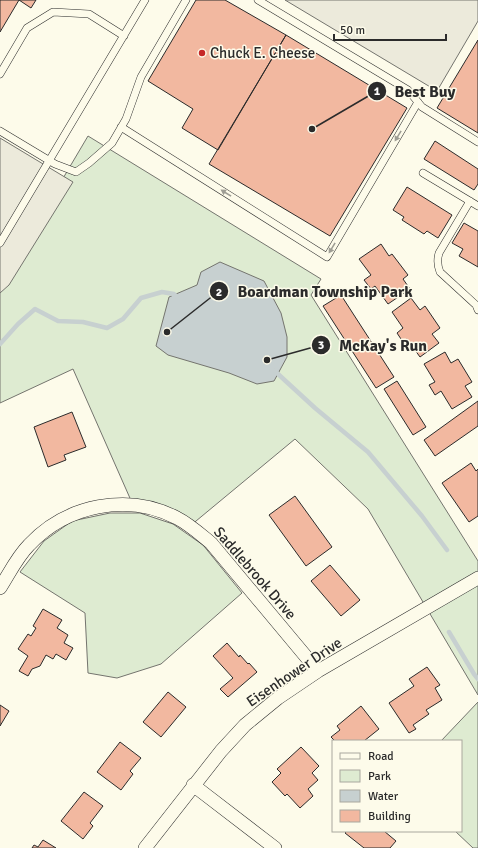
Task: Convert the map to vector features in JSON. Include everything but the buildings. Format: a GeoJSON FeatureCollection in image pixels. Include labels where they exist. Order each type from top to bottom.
{"type":"FeatureCollection","features":[{"type":"Feature","properties":{"kind":"street","name":"Saddlebrook Drive"},"geometry":{"type":"LineString","coordinates":[[0,588],[22,552],[29,544],[42,532],[60,520],[82,510],[108,505],[133,505],[162,511],[195,529],[210,543],[318,671]]}},
{"type":"Feature","properties":{"kind":"street","name":"Eisenhower Drive"},"geometry":{"type":"LineString","coordinates":[[145,848],[221,751],[245,725],[278,698],[318,671],[478,578]]}},
{"type":"Feature","properties":{"kind":"street"},"geometry":{"type":"LineString","coordinates":[[193,785],[275,848]]}},
{"type":"Feature","properties":{"kind":"lane"},"geometry":{"type":"LineString","coordinates":[[0,243],[145,0]]}},
{"type":"Feature","properties":{"kind":"lane"},"geometry":{"type":"LineString","coordinates":[[0,131],[55,164],[76,172],[89,163],[112,143],[126,118],[141,77],[186,0]]}},
{"type":"Feature","properties":{"kind":"lane"},"geometry":{"type":"LineString","coordinates":[[258,0],[408,90],[422,107],[478,142]]}},
{"type":"Feature","properties":{"kind":"lane"},"geometry":{"type":"LineString","coordinates":[[0,74],[27,28],[53,12],[89,14],[124,36]]}},
{"type":"Feature","properties":{"kind":"lane"},"geometry":{"type":"LineString","coordinates":[[121,127],[327,257],[418,102]]}},
{"type":"Feature","properties":{"kind":"lane"},"geometry":{"type":"LineString","coordinates":[[423,173],[478,206]]}},
{"type":"Feature","properties":{"kind":"lane"},"geometry":{"type":"LineString","coordinates":[[470,201],[439,253],[437,266],[440,272],[476,305],[478,310]]}},
{"type":"Feature","properties":{"kind":"green space"},"geometry":{"type":"Polygon","coordinates":[[[88,136],[321,279],[311,295],[478,561],[478,695],[368,509],[295,439],[190,526],[133,505],[73,369],[0,403],[0,285],[88,136]]]}},
{"type":"Feature","properties":{"kind":"green space"},"geometry":{"type":"Polygon","coordinates":[[[110,513],[140,513],[173,524],[203,545],[242,593],[161,664],[117,678],[88,673],[85,613],[20,572],[44,541],[72,521],[110,513]]]}},
{"type":"Feature","properties":{"kind":"green space"},"geometry":{"type":"Polygon","coordinates":[[[478,702],[478,848],[473,848],[456,832],[462,832],[462,740],[442,740],[478,702]]]}},
{"type":"Feature","properties":{"kind":"shaded area"},"geometry":{"type":"Polygon","coordinates":[[[285,0],[478,0],[478,21],[437,91],[285,0]]]}},
{"type":"Feature","properties":{"kind":"shaded area"},"geometry":{"type":"Polygon","coordinates":[[[0,138],[73,182],[9,285],[0,293],[0,138]]]}},
{"type":"Feature","properties":{"kind":"water"},"geometry":{"type":"Polygon","coordinates":[[[220,262],[264,281],[281,313],[287,337],[287,357],[274,381],[257,384],[229,373],[168,355],[156,346],[169,297],[197,285],[201,272],[220,262]]]}},
{"type":"Feature","properties":{"kind":"waterway"},"geometry":{"type":"LineString","coordinates":[[0,344],[18,324],[35,309],[58,321],[83,322],[107,328],[123,319],[141,298],[162,292],[174,294],[177,297]]}},
{"type":"Feature","properties":{"kind":"waterway"},"geometry":{"type":"LineString","coordinates":[[275,371],[315,408],[368,452],[422,516],[447,550]]}},
{"type":"Feature","properties":{"kind":"waterway"},"geometry":{"type":"LineString","coordinates":[[449,632],[478,679]]}},
{"type":"Feature","properties":{"kind":"place","name":"Chuck E. Cheese"},"geometry":{"type":"Point","coordinates":[202,53]}},
{"type":"Feature","properties":{"kind":"place","name":"Best Buy"},"geometry":{"type":"Point","coordinates":[312,129]}},
{"type":"Feature","properties":{"kind":"place","name":"Boardman Township Park"},"geometry":{"type":"Point","coordinates":[167,332]}},
{"type":"Feature","properties":{"kind":"place","name":"McKay's Run"},"geometry":{"type":"Point","coordinates":[267,360]}}]}
